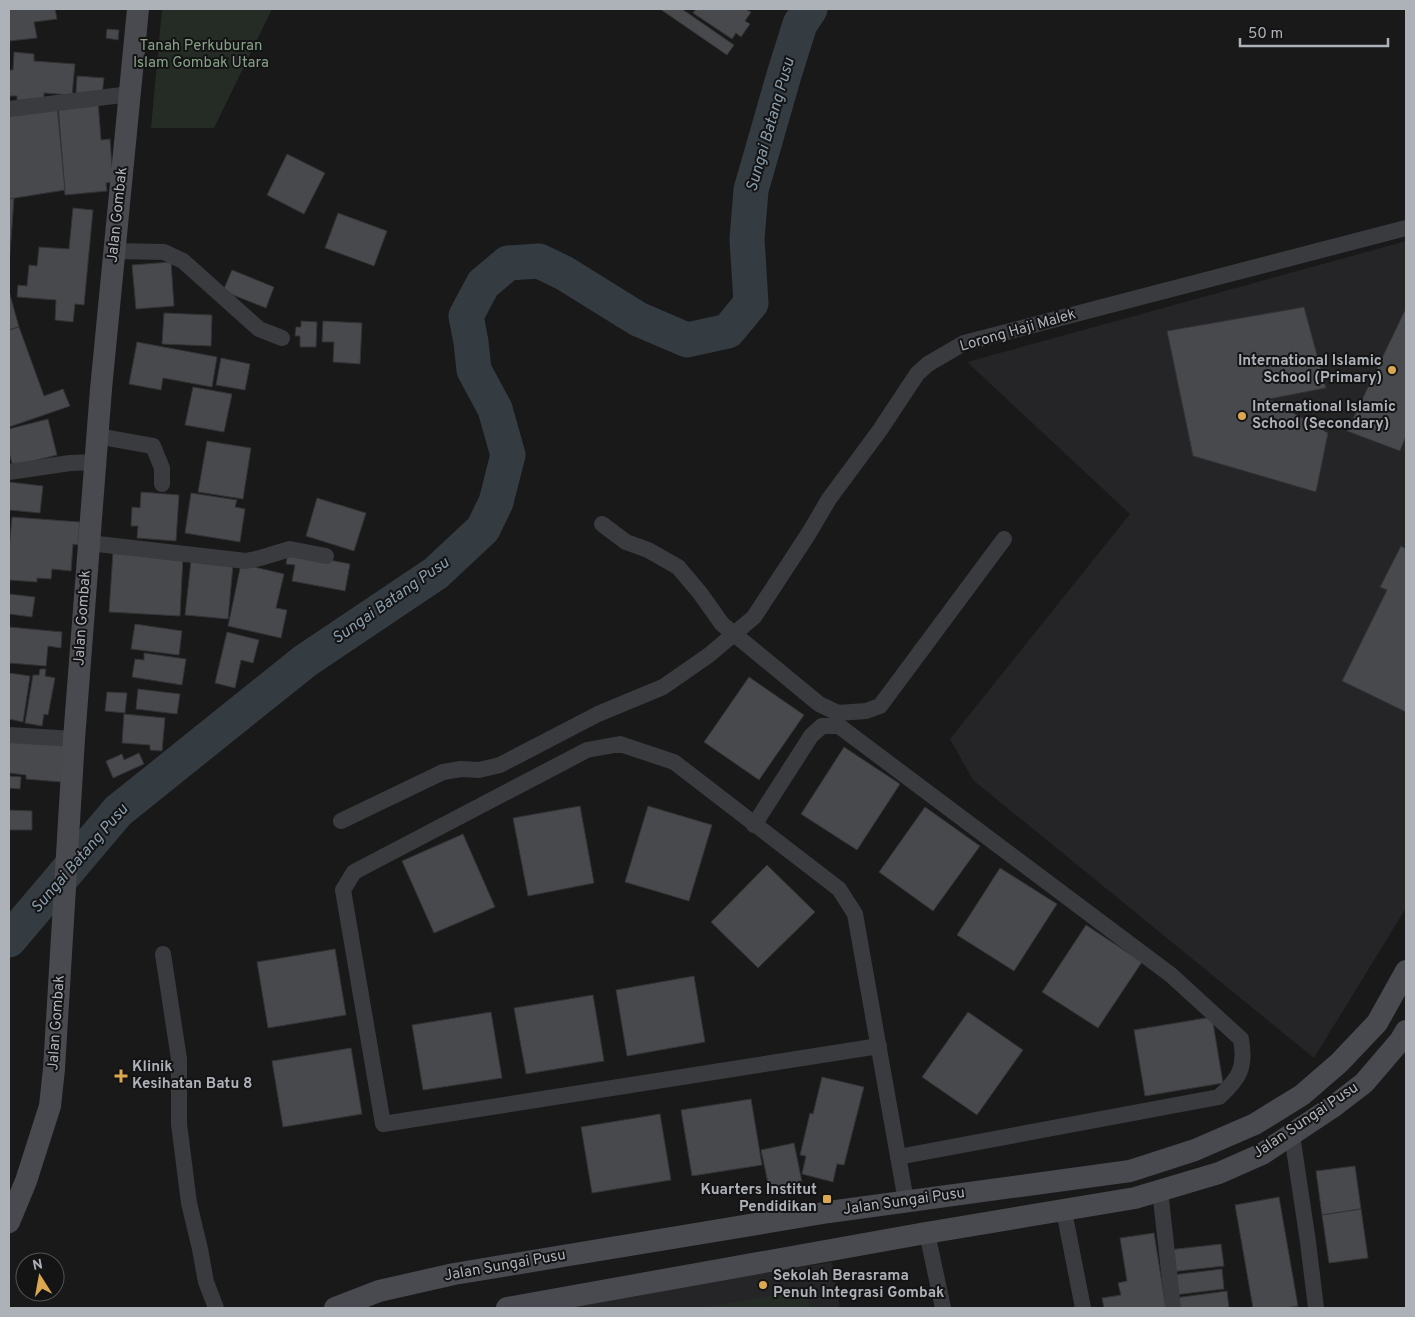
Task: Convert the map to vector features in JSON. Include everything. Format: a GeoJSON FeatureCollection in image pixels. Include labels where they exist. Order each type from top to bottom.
{"type":"FeatureCollection","features":[{"type":"Feature","properties":{"kind":"main road","name":"Jalan Gombak"},"geometry":{"type":"LineString","coordinates":[[9,1222],[26,1181],[50,1106],[54,1069],[74,739],[97,436],[138,9]]}},
{"type":"Feature","properties":{"kind":"main road","name":"Jalan Sungai Pusu"},"geometry":{"type":"LineString","coordinates":[[335,1308],[379,1291],[454,1274],[829,1212],[1130,1171],[1195,1150],[1255,1124],[1302,1094],[1345,1056],[1377,1023],[1406,971]]}},
{"type":"Feature","properties":{"kind":"main road","name":"Jalan Sungai Pusu"},"geometry":{"type":"LineString","coordinates":[[507,1308],[1135,1198],[1219,1172],[1262,1154],[1334,1106],[1364,1083],[1406,1031]]}},
{"type":"Feature","properties":{"kind":"street"},"geometry":{"type":"LineString","coordinates":[[9,109],[130,94]]}},
{"type":"Feature","properties":{"kind":"street","name":"Lorong Haji Malek"},"geometry":{"type":"LineString","coordinates":[[340,821],[443,772],[461,769],[480,770],[500,765],[598,714],[663,687],[709,655],[754,617],[829,499],[880,430],[917,374],[928,364],[964,343],[1406,228]]}},
{"type":"Feature","properties":{"kind":"street"},"geometry":{"type":"LineString","coordinates":[[114,251],[164,252],[183,261],[259,328],[282,338]]}},
{"type":"Feature","properties":{"kind":"street"},"geometry":{"type":"LineString","coordinates":[[97,436],[152,446],[162,468],[162,484]]}},
{"type":"Feature","properties":{"kind":"street"},"geometry":{"type":"LineString","coordinates":[[9,472],[70,463],[95,462]]}},
{"type":"Feature","properties":{"kind":"street"},"geometry":{"type":"LineString","coordinates":[[602,524],[626,542],[648,550],[678,567],[700,593],[722,624],[819,704],[838,713],[866,711],[880,706],[1004,539]]}},
{"type":"Feature","properties":{"kind":"street"},"geometry":{"type":"LineString","coordinates":[[89,543],[246,560],[290,549],[326,556]]}},
{"type":"Feature","properties":{"kind":"street"},"geometry":{"type":"LineString","coordinates":[[754,825],[811,736],[822,726],[839,726],[1171,975],[1241,1039],[1243,1052],[1242,1068],[1233,1084],[1219,1097],[898,1157]]}},
{"type":"Feature","properties":{"kind":"street"},"geometry":{"type":"LineString","coordinates":[[9,735],[74,739]]}},
{"type":"Feature","properties":{"kind":"street"},"geometry":{"type":"LineString","coordinates":[[879,1046],[383,1124],[343,890],[354,872],[587,750],[620,744],[674,762],[840,889],[855,914],[879,1046],[906,1201]]}},
{"type":"Feature","properties":{"kind":"street"},"geometry":{"type":"LineString","coordinates":[[163,954],[179,1059],[179,1124],[189,1203],[206,1282],[216,1308]]}},
{"type":"Feature","properties":{"kind":"street"},"geometry":{"type":"LineString","coordinates":[[1292,1134],[1316,1308]]}},
{"type":"Feature","properties":{"kind":"street"},"geometry":{"type":"LineString","coordinates":[[1160,1190],[1173,1308]]}},
{"type":"Feature","properties":{"kind":"street"},"geometry":{"type":"LineString","coordinates":[[1064,1211],[1083,1308]]}},
{"type":"Feature","properties":{"kind":"street"},"geometry":{"type":"LineString","coordinates":[[927,1233],[942,1308]]}},
{"type":"Feature","properties":{"kind":"shaded area"},"geometry":{"type":"Polygon","coordinates":[[[1406,241],[1406,908],[1314,1058],[973,780],[950,739],[1130,514],[967,362],[1406,241]]]}},
{"type":"Feature","properties":{"kind":"shaded area","name":"Sekolah Berasrama Penuh Integrasi Gombak"},"geometry":{"type":"Polygon","coordinates":[[[832,1262],[840,1308],[551,1308],[832,1262]]]}},
{"type":"Feature","properties":{"kind":"green space","name":"Tanah Perkuburan Islam Gombak Utara"},"geometry":{"type":"Polygon","coordinates":[[[162,9],[272,9],[214,128],[151,128],[162,9]]]}},
{"type":"Feature","properties":{"kind":"green space"},"geometry":{"type":"Polygon","coordinates":[[[806,1289],[810,1308],[702,1308],[806,1289]]]}},
{"type":"Feature","properties":{"kind":"building"},"geometry":{"type":"Polygon","coordinates":[[[9,9],[55,9],[57,19],[34,22],[37,38],[9,41],[9,9]]]}},
{"type":"Feature","properties":{"kind":"building"},"geometry":{"type":"Polygon","coordinates":[[[660,9],[682,9],[734,45],[727,55],[660,9]]]}},
{"type":"Feature","properties":{"kind":"building"},"geometry":{"type":"Polygon","coordinates":[[[696,9],[745,9],[751,12],[745,21],[750,24],[741,37],[736,33],[732,39],[693,13],[696,9]]]}},
{"type":"Feature","properties":{"kind":"building"},"geometry":{"type":"Polygon","coordinates":[[[107,29],[119,30],[118,40],[106,38],[107,29]]]}},
{"type":"Feature","properties":{"kind":"building"},"geometry":{"type":"Polygon","coordinates":[[[14,52],[34,54],[34,61],[75,64],[72,95],[44,93],[44,103],[17,101],[17,96],[9,96],[9,70],[13,70],[14,52]]]}},
{"type":"Feature","properties":{"kind":"building"},"geometry":{"type":"Polygon","coordinates":[[[77,76],[104,78],[102,95],[76,93],[77,76]]]}},
{"type":"Feature","properties":{"kind":"building"},"geometry":{"type":"Polygon","coordinates":[[[98,100],[101,140],[110,139],[113,182],[106,183],[107,191],[65,195],[58,104],[98,100]]]}},
{"type":"Feature","properties":{"kind":"building"},"geometry":{"type":"Polygon","coordinates":[[[57,105],[65,190],[9,199],[9,113],[57,105]]]}},
{"type":"Feature","properties":{"kind":"building"},"geometry":{"type":"Polygon","coordinates":[[[287,154],[325,173],[304,214],[267,195],[287,154]]]}},
{"type":"Feature","properties":{"kind":"building"},"geometry":{"type":"Polygon","coordinates":[[[14,198],[9,267],[9,199],[14,198]]]}},
{"type":"Feature","properties":{"kind":"building"},"geometry":{"type":"Polygon","coordinates":[[[73,208],[93,210],[84,305],[75,304],[73,322],[55,320],[56,300],[17,297],[18,285],[27,286],[29,265],[37,266],[39,247],[69,249],[73,208]]]}},
{"type":"Feature","properties":{"kind":"building"},"geometry":{"type":"Polygon","coordinates":[[[338,213],[387,231],[374,266],[325,248],[338,213]]]}},
{"type":"Feature","properties":{"kind":"building"},"geometry":{"type":"Polygon","coordinates":[[[171,262],[174,306],[136,309],[132,265],[171,262]]]}},
{"type":"Feature","properties":{"kind":"building"},"geometry":{"type":"Polygon","coordinates":[[[232,270],[274,287],[266,308],[223,291],[232,270]]]}},
{"type":"Feature","properties":{"kind":"building"},"geometry":{"type":"Polygon","coordinates":[[[9,291],[19,327],[9,330],[9,291]]]}},
{"type":"Feature","properties":{"kind":"building","name":"International Islamic School (Secondary)"},"geometry":{"type":"Polygon","coordinates":[[[1304,307],[1326,388],[1269,399],[1328,433],[1316,492],[1193,456],[1167,331],[1304,307]]]}},
{"type":"Feature","properties":{"kind":"building","name":"International Islamic School (Primary)"},"geometry":{"type":"Polygon","coordinates":[[[1406,308],[1406,436],[1400,451],[1347,431],[1406,308]]]}},
{"type":"Feature","properties":{"kind":"building"},"geometry":{"type":"Polygon","coordinates":[[[164,313],[212,315],[211,346],[162,344],[164,313]]]}},
{"type":"Feature","properties":{"kind":"building"},"geometry":{"type":"Polygon","coordinates":[[[301,321],[317,322],[316,347],[300,347],[300,336],[295,336],[296,327],[301,327],[301,321]]]}},
{"type":"Feature","properties":{"kind":"building"},"geometry":{"type":"Polygon","coordinates":[[[323,321],[362,323],[360,364],[333,362],[334,342],[322,342],[323,321]]]}},
{"type":"Feature","properties":{"kind":"building"},"geometry":{"type":"Polygon","coordinates":[[[19,327],[44,396],[63,389],[70,406],[9,427],[9,330],[19,327]]]}},
{"type":"Feature","properties":{"kind":"building"},"geometry":{"type":"Polygon","coordinates":[[[137,342],[217,357],[212,387],[163,378],[161,390],[129,384],[137,342]]]}},
{"type":"Feature","properties":{"kind":"building"},"geometry":{"type":"Polygon","coordinates":[[[221,358],[250,364],[245,390],[216,385],[221,358]]]}},
{"type":"Feature","properties":{"kind":"building"},"geometry":{"type":"Polygon","coordinates":[[[193,387],[232,394],[224,432],[185,425],[193,387]]]}},
{"type":"Feature","properties":{"kind":"building"},"geometry":{"type":"Polygon","coordinates":[[[48,419],[57,455],[13,466],[9,453],[9,429],[48,419]]]}},
{"type":"Feature","properties":{"kind":"building"},"geometry":{"type":"Polygon","coordinates":[[[207,441],[251,448],[243,499],[198,492],[207,441]]]}},
{"type":"Feature","properties":{"kind":"building"},"geometry":{"type":"Polygon","coordinates":[[[9,482],[43,486],[40,513],[9,510],[9,482]]]}},
{"type":"Feature","properties":{"kind":"building"},"geometry":{"type":"Polygon","coordinates":[[[141,492],[179,495],[176,541],[137,538],[138,526],[131,526],[132,507],[140,508],[141,492]]]}},
{"type":"Feature","properties":{"kind":"building"},"geometry":{"type":"Polygon","coordinates":[[[191,493],[237,500],[235,507],[245,509],[240,542],[185,533],[191,493]]]}},
{"type":"Feature","properties":{"kind":"building"},"geometry":{"type":"Polygon","coordinates":[[[317,498],[366,513],[354,551],[306,536],[317,498]]]}},
{"type":"Feature","properties":{"kind":"building"},"geometry":{"type":"Polygon","coordinates":[[[12,517],[80,522],[78,545],[73,544],[71,571],[52,569],[51,579],[37,578],[37,582],[9,580],[12,517]]]}},
{"type":"Feature","properties":{"kind":"building"},"geometry":{"type":"Polygon","coordinates":[[[1401,546],[1406,549],[1406,712],[1342,681],[1387,590],[1380,587],[1401,546]]]}},
{"type":"Feature","properties":{"kind":"building"},"geometry":{"type":"Polygon","coordinates":[[[113,552],[183,556],[180,616],[109,612],[113,552]]]}},
{"type":"Feature","properties":{"kind":"building"},"geometry":{"type":"Polygon","coordinates":[[[288,552],[350,564],[345,591],[292,581],[295,565],[286,564],[288,552]]]}},
{"type":"Feature","properties":{"kind":"building"},"geometry":{"type":"Polygon","coordinates":[[[191,561],[233,565],[228,619],[185,615],[191,561]]]}},
{"type":"Feature","properties":{"kind":"building"},"geometry":{"type":"Polygon","coordinates":[[[241,564],[284,574],[276,608],[287,610],[281,638],[228,626],[241,564]]]}},
{"type":"Feature","properties":{"kind":"building"},"geometry":{"type":"Polygon","coordinates":[[[9,594],[35,597],[32,617],[9,614],[9,594]]]}},
{"type":"Feature","properties":{"kind":"building"},"geometry":{"type":"Polygon","coordinates":[[[135,624],[182,631],[179,655],[131,649],[135,624]]]}},
{"type":"Feature","properties":{"kind":"building"},"geometry":{"type":"Polygon","coordinates":[[[9,627],[62,632],[61,648],[48,646],[46,666],[9,663],[9,627]]]}},
{"type":"Feature","properties":{"kind":"building"},"geometry":{"type":"Polygon","coordinates":[[[227,632],[259,640],[253,663],[241,660],[235,688],[215,683],[227,632]]]}},
{"type":"Feature","properties":{"kind":"building"},"geometry":{"type":"Polygon","coordinates":[[[144,653],[186,659],[182,685],[132,677],[135,659],[144,660],[144,653]]]}},
{"type":"Feature","properties":{"kind":"building"},"geometry":{"type":"Polygon","coordinates":[[[40,669],[46,669],[45,676],[55,678],[48,715],[44,714],[42,726],[25,723],[33,675],[39,675],[40,669]]]}},
{"type":"Feature","properties":{"kind":"building"},"geometry":{"type":"Polygon","coordinates":[[[9,673],[30,676],[23,722],[9,719],[9,673]]]}},
{"type":"Feature","properties":{"kind":"building"},"geometry":{"type":"Polygon","coordinates":[[[749,677],[804,715],[759,780],[704,742],[749,677]]]}},
{"type":"Feature","properties":{"kind":"building"},"geometry":{"type":"Polygon","coordinates":[[[138,689],[180,694],[177,714],[136,709],[138,689]]]}},
{"type":"Feature","properties":{"kind":"building"},"geometry":{"type":"Polygon","coordinates":[[[107,692],[127,693],[125,713],[105,711],[107,692]]]}},
{"type":"Feature","properties":{"kind":"building"},"geometry":{"type":"Polygon","coordinates":[[[124,714],[165,718],[162,751],[150,750],[150,745],[122,743],[124,714]]]}},
{"type":"Feature","properties":{"kind":"building"},"geometry":{"type":"Polygon","coordinates":[[[9,741],[64,745],[61,782],[26,779],[26,775],[9,773],[9,741]]]}},
{"type":"Feature","properties":{"kind":"building"},"geometry":{"type":"Polygon","coordinates":[[[844,747],[900,784],[857,850],[801,814],[844,747]]]}},
{"type":"Feature","properties":{"kind":"building"},"geometry":{"type":"Polygon","coordinates":[[[139,753],[144,764],[113,778],[106,761],[122,754],[124,760],[139,753]]]}},
{"type":"Feature","properties":{"kind":"building"},"geometry":{"type":"Polygon","coordinates":[[[9,776],[21,777],[20,789],[9,788],[9,776]]]}},
{"type":"Feature","properties":{"kind":"building"},"geometry":{"type":"Polygon","coordinates":[[[580,806],[594,883],[528,896],[513,818],[580,806]]]}},
{"type":"Feature","properties":{"kind":"building"},"geometry":{"type":"Polygon","coordinates":[[[648,806],[712,825],[689,901],[625,882],[648,806]]]}},
{"type":"Feature","properties":{"kind":"building"},"geometry":{"type":"Polygon","coordinates":[[[925,807],[980,846],[933,911],[879,872],[925,807]]]}},
{"type":"Feature","properties":{"kind":"building"},"geometry":{"type":"Polygon","coordinates":[[[9,810],[32,811],[32,830],[9,830],[9,810]]]}},
{"type":"Feature","properties":{"kind":"building"},"geometry":{"type":"Polygon","coordinates":[[[463,834],[495,907],[434,933],[402,861],[463,834]]]}},
{"type":"Feature","properties":{"kind":"building"},"geometry":{"type":"Polygon","coordinates":[[[767,865],[815,912],[758,968],[711,922],[767,865]]]}},
{"type":"Feature","properties":{"kind":"building"},"geometry":{"type":"Polygon","coordinates":[[[1000,868],[1057,904],[1014,971],[957,935],[1000,868]]]}},
{"type":"Feature","properties":{"kind":"building"},"geometry":{"type":"Polygon","coordinates":[[[1086,925],[1142,962],[1098,1028],[1042,992],[1086,925]]]}},
{"type":"Feature","properties":{"kind":"building"},"geometry":{"type":"Polygon","coordinates":[[[335,949],[346,1015],[268,1028],[257,962],[335,949]]]}},
{"type":"Feature","properties":{"kind":"building"},"geometry":{"type":"Polygon","coordinates":[[[694,976],[705,1042],[627,1056],[616,990],[694,976]]]}},
{"type":"Feature","properties":{"kind":"building"},"geometry":{"type":"Polygon","coordinates":[[[593,995],[604,1061],[526,1074],[514,1008],[593,995]]]}},
{"type":"Feature","properties":{"kind":"building"},"geometry":{"type":"Polygon","coordinates":[[[491,1012],[502,1078],[423,1090],[412,1025],[491,1012]]]}},
{"type":"Feature","properties":{"kind":"building"},"geometry":{"type":"Polygon","coordinates":[[[968,1012],[1023,1050],[977,1115],[922,1077],[968,1012]]]}},
{"type":"Feature","properties":{"kind":"building"},"geometry":{"type":"Polygon","coordinates":[[[1212,1017],[1223,1083],[1145,1096],[1134,1030],[1212,1017]]]}},
{"type":"Feature","properties":{"kind":"building"},"geometry":{"type":"Polygon","coordinates":[[[351,1048],[362,1114],[283,1127],[272,1061],[351,1048]]]}},
{"type":"Feature","properties":{"kind":"building"},"geometry":{"type":"Polygon","coordinates":[[[822,1077],[864,1087],[844,1165],[837,1164],[833,1182],[802,1174],[806,1156],[800,1155],[810,1113],[813,1114],[822,1077]]]}},
{"type":"Feature","properties":{"kind":"building"},"geometry":{"type":"Polygon","coordinates":[[[751,1099],[762,1165],[692,1176],[681,1110],[751,1099]]]}},
{"type":"Feature","properties":{"kind":"building"},"geometry":{"type":"Polygon","coordinates":[[[660,1114],[671,1180],[592,1193],[581,1127],[660,1114]]]}},
{"type":"Feature","properties":{"kind":"building"},"geometry":{"type":"Polygon","coordinates":[[[794,1143],[802,1182],[769,1188],[761,1150],[794,1143]]]}},
{"type":"Feature","properties":{"kind":"building"},"geometry":{"type":"Polygon","coordinates":[[[1355,1166],[1361,1209],[1322,1215],[1316,1171],[1355,1166]]]}},
{"type":"Feature","properties":{"kind":"building"},"geometry":{"type":"Polygon","coordinates":[[[1279,1197],[1298,1306],[1253,1308],[1235,1205],[1279,1197]]]}},
{"type":"Feature","properties":{"kind":"building"},"geometry":{"type":"Polygon","coordinates":[[[1361,1209],[1368,1258],[1329,1263],[1322,1215],[1361,1209]]]}},
{"type":"Feature","properties":{"kind":"building"},"geometry":{"type":"Polygon","coordinates":[[[1154,1233],[1166,1308],[1104,1308],[1102,1298],[1121,1295],[1118,1283],[1127,1281],[1120,1238],[1154,1233]]]}},
{"type":"Feature","properties":{"kind":"building"},"geometry":{"type":"Polygon","coordinates":[[[1221,1244],[1224,1266],[1170,1272],[1168,1250],[1221,1244]]]}},
{"type":"Feature","properties":{"kind":"building"},"geometry":{"type":"Polygon","coordinates":[[[1222,1269],[1224,1289],[1174,1295],[1172,1275],[1222,1269]]]}},
{"type":"Feature","properties":{"kind":"building"},"geometry":{"type":"Polygon","coordinates":[[[1227,1291],[1229,1308],[1176,1308],[1174,1298],[1227,1291]]]}},
{"type":"Feature","properties":{"kind":"waterway","name":"Sungai Batang Pusu"},"geometry":{"type":"LineString","coordinates":[[9,940],[118,811],[305,661],[436,573],[483,529],[496,502],[508,455],[495,409],[474,370],[466,316],[483,284],[508,263],[539,261],[564,273],[638,319],[687,340],[728,331],[751,303],[747,239],[751,190],[800,24],[810,9]]}},
{"type":"Feature","properties":{"kind":"place","name":"International Islamic School (Primary)"},"geometry":{"type":"Point","coordinates":[1392,370]}},
{"type":"Feature","properties":{"kind":"place","name":"International Islamic School (Secondary)"},"geometry":{"type":"Point","coordinates":[1242,416]}},
{"type":"Feature","properties":{"kind":"place","name":"Klinik Kesihatan Batu 8"},"geometry":{"type":"Point","coordinates":[121,1076]}},
{"type":"Feature","properties":{"kind":"place","name":"Kuarters Institut Pendidikan"},"geometry":{"type":"Point","coordinates":[827,1199]}},
{"type":"Feature","properties":{"kind":"place","name":"Sekolah Berasrama Penuh Integrasi Gombak"},"geometry":{"type":"Point","coordinates":[763,1285]}}]}
